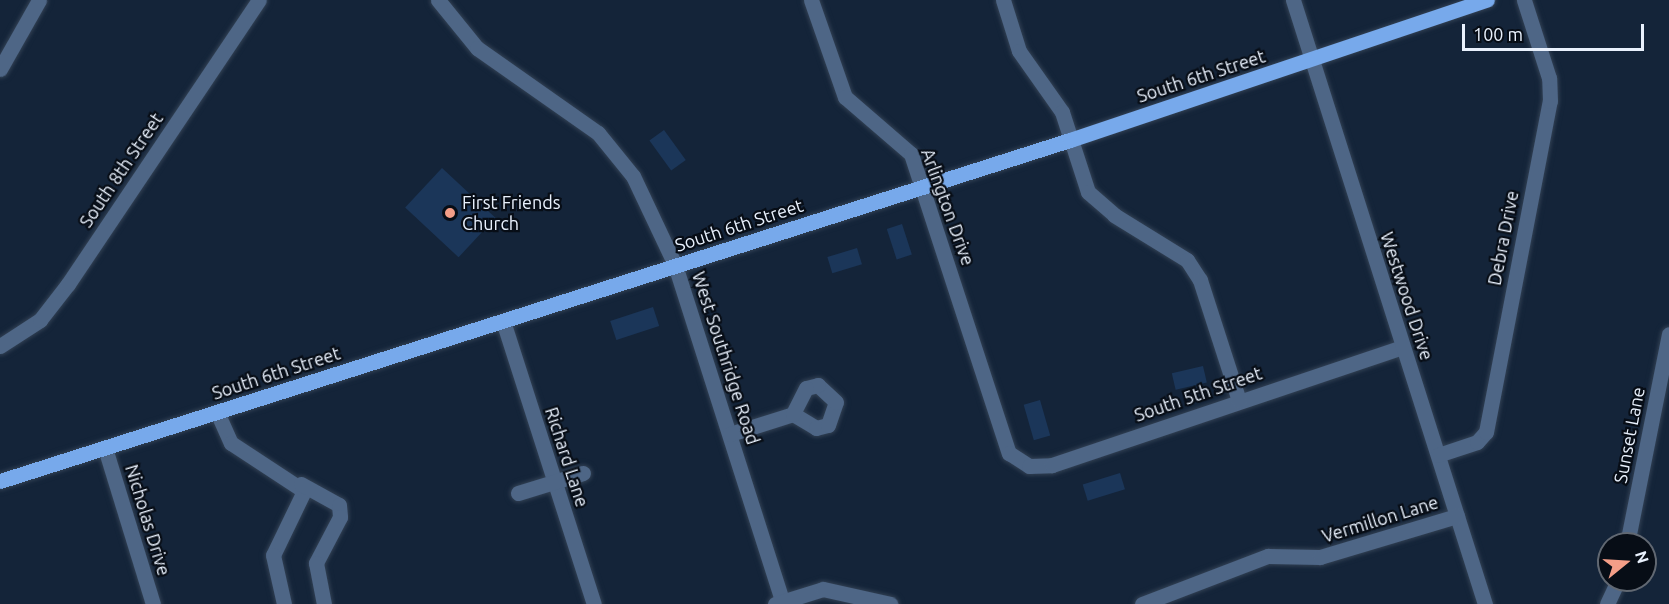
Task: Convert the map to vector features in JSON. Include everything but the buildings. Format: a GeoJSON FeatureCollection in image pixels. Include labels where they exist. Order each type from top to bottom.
{"type":"FeatureCollection","features":[{"type":"Feature","properties":{"kind":"main road","name":"South 6th Street"},"geometry":{"type":"LineString","coordinates":[[0,481],[1070,140],[1487,0]]}},
{"type":"Feature","properties":{"kind":"street"},"geometry":{"type":"LineString","coordinates":[[2,62],[39,0]]}},
{"type":"Feature","properties":{"kind":"street","name":"South 8th Street"},"geometry":{"type":"LineString","coordinates":[[0,346],[40,320],[68,284],[259,0]]}},
{"type":"Feature","properties":{"kind":"street","name":"West Southridge Road"},"geometry":{"type":"LineString","coordinates":[[438,0],[477,48],[598,133],[633,176],[675,265],[730,434],[780,603]]}},
{"type":"Feature","properties":{"kind":"street","name":"Arlington Drive"},"geometry":{"type":"LineString","coordinates":[[811,0],[845,97],[911,154],[924,187],[1009,453]]}},
{"type":"Feature","properties":{"kind":"street"},"geometry":{"type":"LineString","coordinates":[[1003,0],[1019,51],[1062,112],[1088,192],[1114,215],[1187,260],[1200,280],[1239,400]]}},
{"type":"Feature","properties":{"kind":"street","name":"Westwood Drive"},"geometry":{"type":"LineString","coordinates":[[1293,0],[1485,604]]}},
{"type":"Feature","properties":{"kind":"street","name":"Debra Drive"},"geometry":{"type":"LineString","coordinates":[[1438,455],[1477,442],[1485,432],[1550,100],[1549,78],[1524,0]]}},
{"type":"Feature","properties":{"kind":"street","name":"Richard Lane"},"geometry":{"type":"LineString","coordinates":[[503,321],[594,604]]}},
{"type":"Feature","properties":{"kind":"street","name":"Sunset Lane"},"geometry":{"type":"LineString","coordinates":[[1630,532],[1665,373],[1669,334]]}},
{"type":"Feature","properties":{"kind":"street","name":"South 5th Street"},"geometry":{"type":"LineString","coordinates":[[1009,453],[1029,466],[1052,465],[1239,400],[1402,347]]}},
{"type":"Feature","properties":{"kind":"street"},"geometry":{"type":"LineString","coordinates":[[217,412],[231,443],[339,506],[340,517],[316,563],[324,604]]}},
{"type":"Feature","properties":{"kind":"street"},"geometry":{"type":"LineString","coordinates":[[730,434],[793,414]]}},
{"type":"Feature","properties":{"kind":"street","name":"Nicholas Drive"},"geometry":{"type":"LineString","coordinates":[[105,448],[153,604]]}},
{"type":"Feature","properties":{"kind":"street"},"geometry":{"type":"LineString","coordinates":[[518,493],[583,473]]}},
{"type":"Feature","properties":{"kind":"street"},"geometry":{"type":"LineString","coordinates":[[284,604],[271,565],[304,491],[301,484]]}},
{"type":"Feature","properties":{"kind":"street","name":"Vermillon Lane"},"geometry":{"type":"LineString","coordinates":[[1142,604],[1268,556],[1320,557],[1457,516]]}},
{"type":"Feature","properties":{"kind":"street"},"geometry":{"type":"LineString","coordinates":[[780,603],[823,589],[890,604]]}},
{"type":"Feature","properties":{"kind":"place","name":"First Friends Church"},"geometry":{"type":"Point","coordinates":[450,213]}}]}
